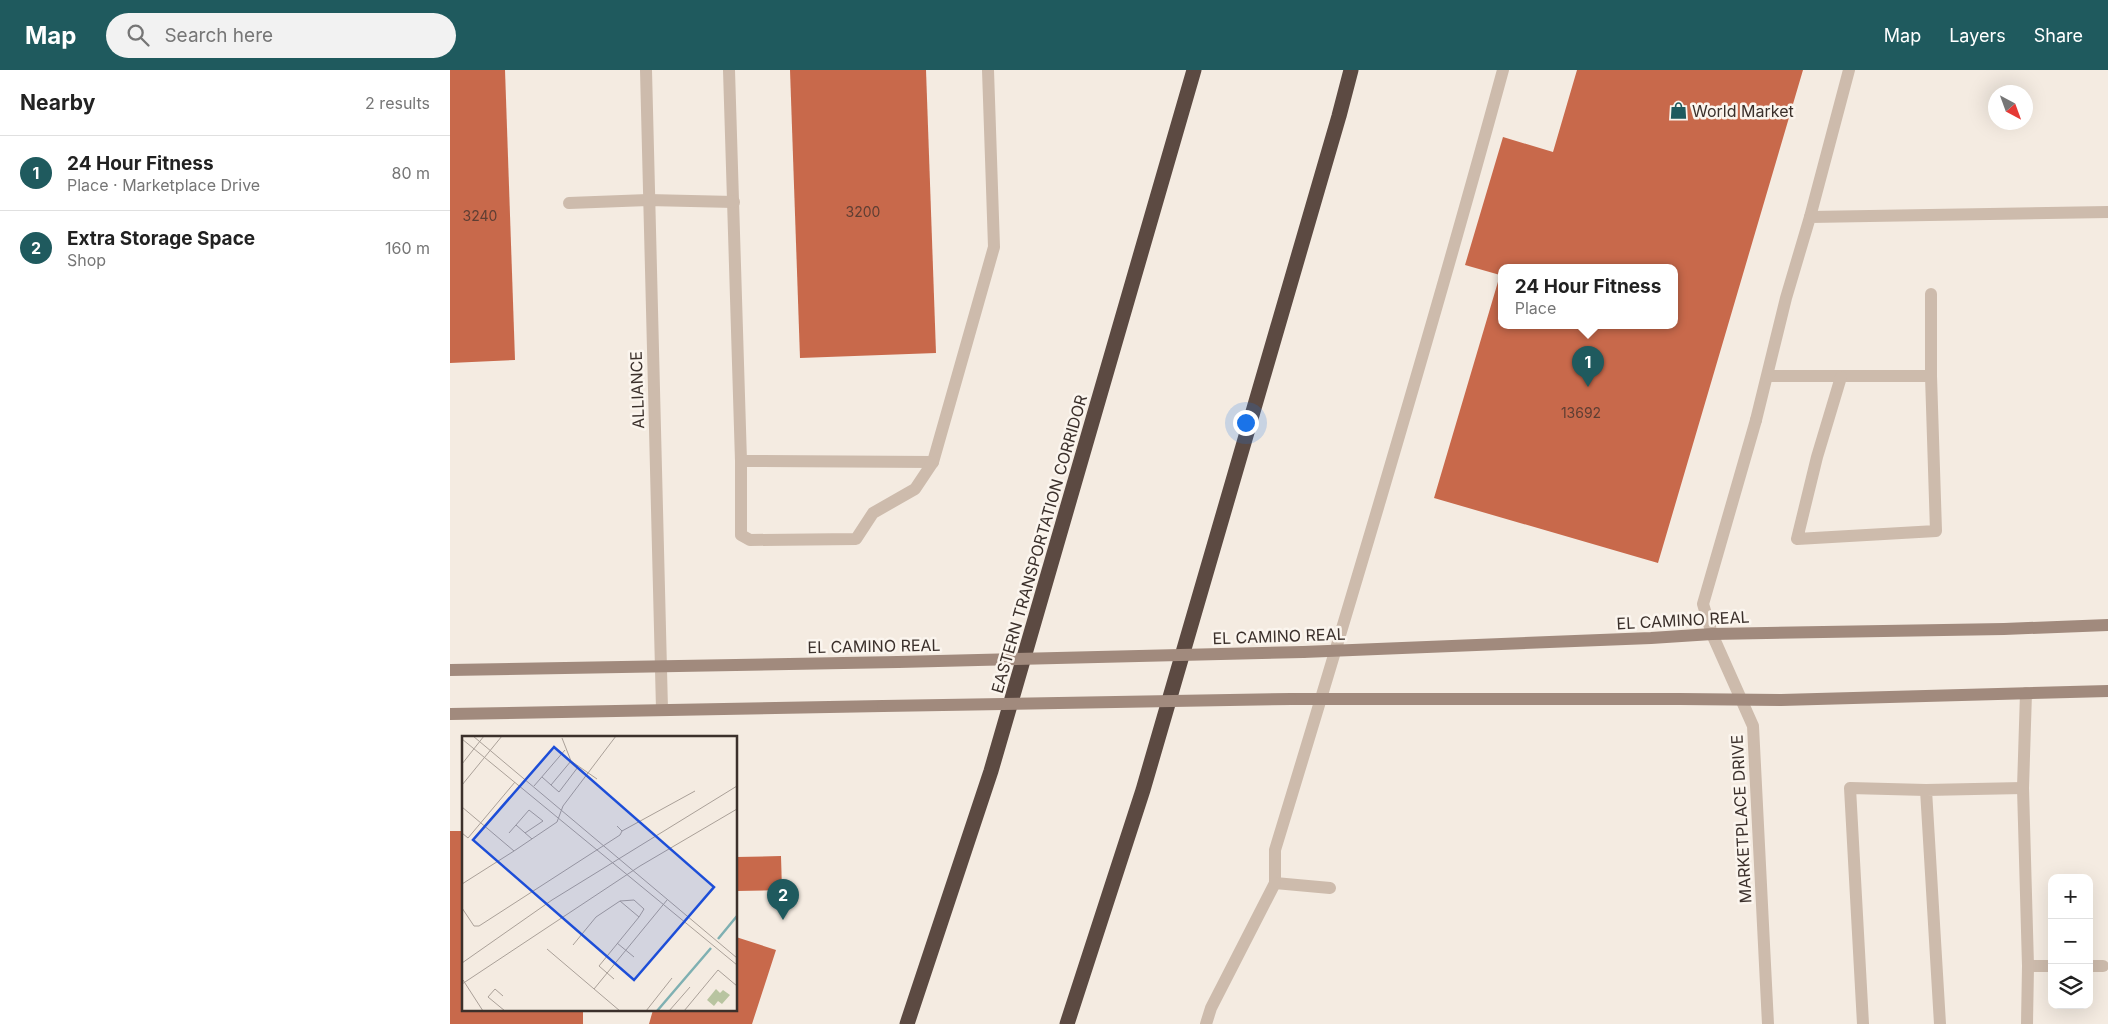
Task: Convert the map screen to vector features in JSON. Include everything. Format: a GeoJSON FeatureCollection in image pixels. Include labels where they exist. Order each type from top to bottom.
{"type":"FeatureCollection","features":[{"type":"Feature","properties":{"kind":"highway","name":"EASTERN TRANSPORTATION CORRIDOR"},"geometry":{"type":"LineString","coordinates":[[908,1024],[991,771],[1194,70]]}},
{"type":"Feature","properties":{"kind":"highway"},"geometry":{"type":"LineString","coordinates":[[1067,1024],[1143,790],[1351,70]]}},
{"type":"Feature","properties":{"kind":"main road","name":"EL CAMINO REAL"},"geometry":{"type":"LineString","coordinates":[[450,670],[1303,652],[1712,634],[2108,625]]}},
{"type":"Feature","properties":{"kind":"main road"},"geometry":{"type":"LineString","coordinates":[[450,714],[1291,699],[1742,700],[2108,691]]}},
{"type":"Feature","properties":{"kind":"street","name":"ALLIANCE"},"geometry":{"type":"LineString","coordinates":[[646,70],[662,709]]}},
{"type":"Feature","properties":{"kind":"street"},"geometry":{"type":"LineString","coordinates":[[729,70],[742,535],[750,540],[856,538],[873,513],[914,489],[934,462],[994,247],[988,70]]}},
{"type":"Feature","properties":{"kind":"street"},"geometry":{"type":"LineString","coordinates":[[1206,1024],[1211,1008],[1276,883],[1274,850],[1460,228],[1503,70]]}},
{"type":"Feature","properties":{"kind":"street","name":"MARKETPLACE DRIVE"},"geometry":{"type":"LineString","coordinates":[[1768,1024],[1753,726],[1712,634],[1702,604],[1756,420],[1786,298],[1810,217],[1849,70]]}},
{"type":"Feature","properties":{"kind":"street"},"geometry":{"type":"LineString","coordinates":[[569,203],[648,200],[734,202]]}},
{"type":"Feature","properties":{"kind":"street"},"geometry":{"type":"LineString","coordinates":[[1810,217],[2108,212]]}},
{"type":"Feature","properties":{"kind":"street"},"geometry":{"type":"LineString","coordinates":[[1841,377],[1817,457],[1797,539],[1936,531],[1931,376],[1931,294]]}},
{"type":"Feature","properties":{"kind":"street"},"geometry":{"type":"LineString","coordinates":[[1768,376],[1931,376]]}},
{"type":"Feature","properties":{"kind":"street"},"geometry":{"type":"LineString","coordinates":[[741,461],[934,462]]}},
{"type":"Feature","properties":{"kind":"street"},"geometry":{"type":"LineString","coordinates":[[2026,693],[2023,788],[2028,966],[2027,1024]]}},
{"type":"Feature","properties":{"kind":"street"},"geometry":{"type":"LineString","coordinates":[[1863,1024],[1850,788],[1926,790],[2023,788]]}},
{"type":"Feature","properties":{"kind":"street"},"geometry":{"type":"LineString","coordinates":[[1926,790],[1940,1024]]}},
{"type":"Feature","properties":{"kind":"street"},"geometry":{"type":"LineString","coordinates":[[1276,883],[1330,888]]}},
{"type":"Feature","properties":{"kind":"street"},"geometry":{"type":"LineString","coordinates":[[2028,966],[2048,966]]}},
{"type":"Feature","properties":{"kind":"street"},"geometry":{"type":"LineString","coordinates":[[2093,966],[2103,966]]}},
{"type":"Feature","properties":{"kind":"building"},"geometry":{"type":"Polygon","coordinates":[[[450,70],[505,70],[515,360],[450,363],[450,70]]]}},
{"type":"Feature","properties":{"kind":"building"},"geometry":{"type":"Polygon","coordinates":[[[790,70],[926,70],[936,353],[800,358],[790,70]]]}},
{"type":"Feature","properties":{"kind":"building"},"geometry":{"type":"Polygon","coordinates":[[[1577,70],[1803,70],[1658,563],[1434,498],[1498,282],[1498,329],[1678,329],[1678,264],[1498,264],[1498,274],[1465,265],[1503,137],[1553,152],[1577,70]]]}},
{"type":"Feature","properties":{"kind":"building"},"geometry":{"type":"Polygon","coordinates":[[[450,831],[462,831],[462,1012],[583,1012],[583,1024],[450,1024],[450,831]]]}},
{"type":"Feature","properties":{"kind":"building"},"geometry":{"type":"Polygon","coordinates":[[[781,856],[782,890],[738,891],[738,857],[781,856]]]}},
{"type":"Feature","properties":{"kind":"building"},"geometry":{"type":"Polygon","coordinates":[[[738,938],[776,950],[752,1024],[649,1024],[652,1012],[738,1012],[738,938]]]}},
{"type":"Feature","properties":{"kind":"place","name":"World Market"},"geometry":{"type":"Point","coordinates":[1678,111]}},
{"type":"Feature","properties":{"kind":"place","name":"24 Hour Fitness"},"geometry":{"type":"Point","coordinates":[1588,387]}},
{"type":"Feature","properties":{"kind":"place","name":"Extra Storage Space"},"geometry":{"type":"Point","coordinates":[783,920]}}]}
